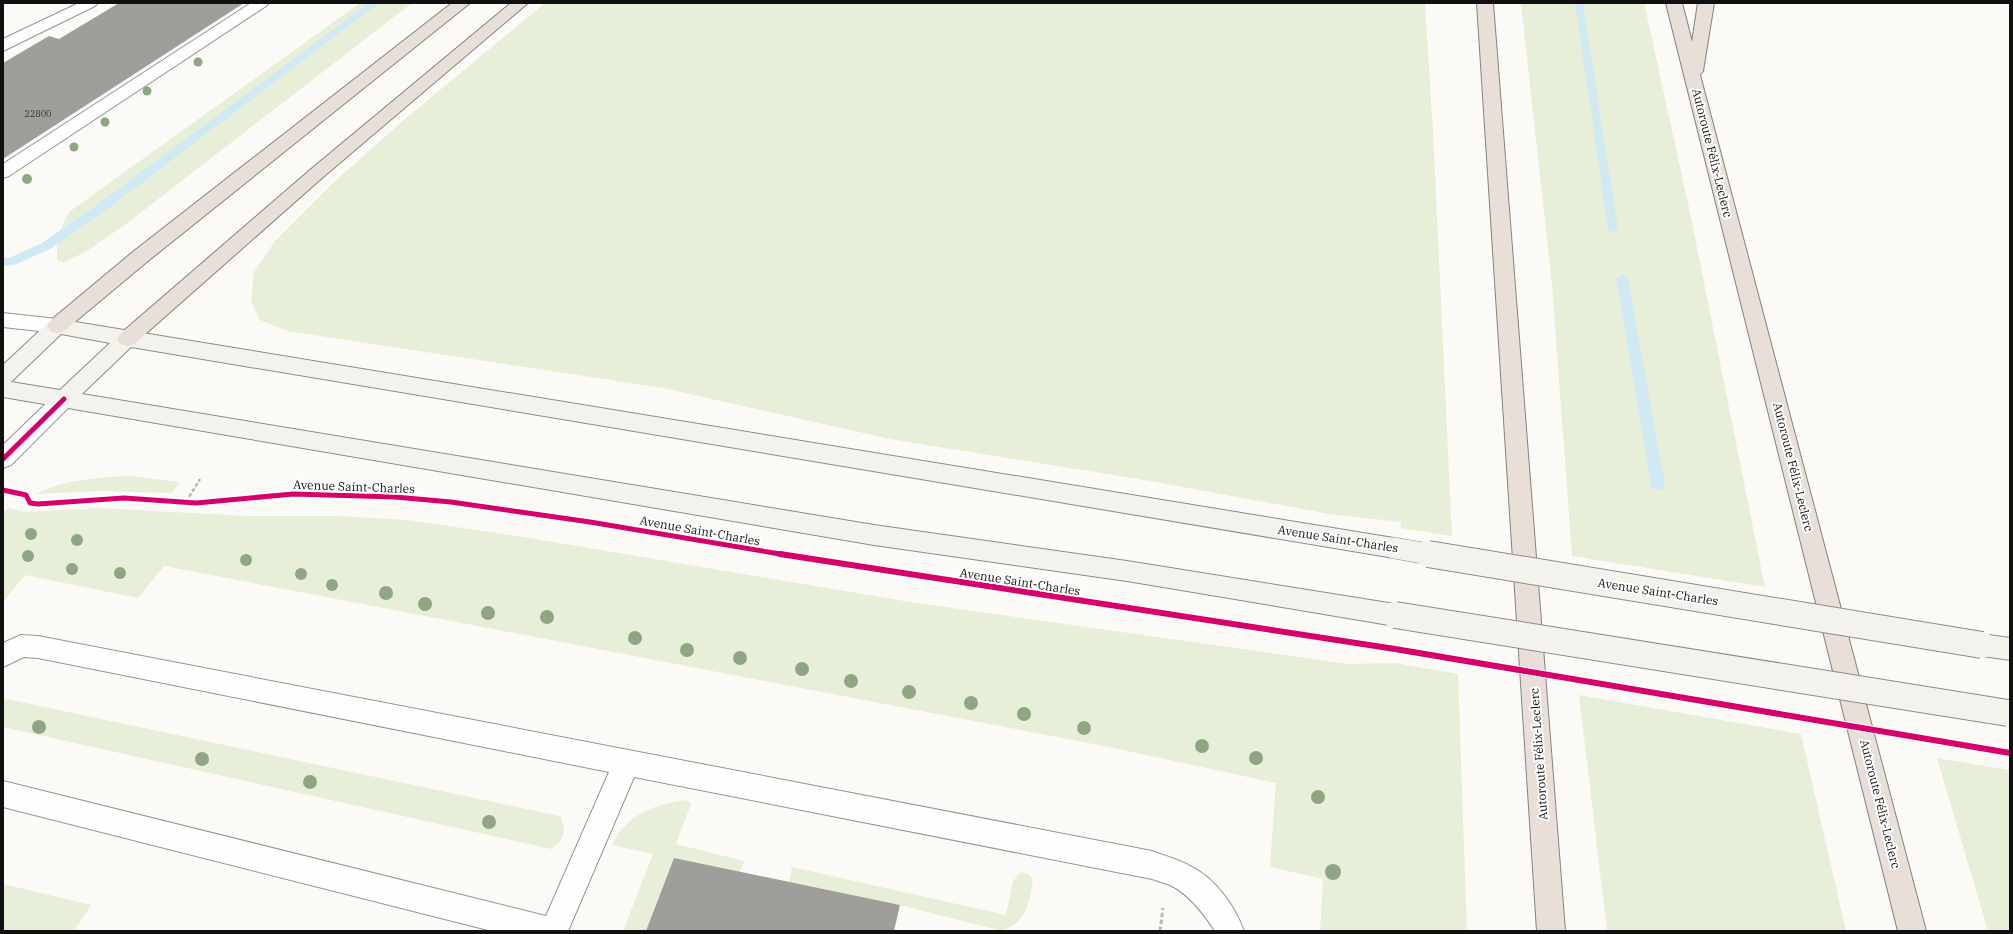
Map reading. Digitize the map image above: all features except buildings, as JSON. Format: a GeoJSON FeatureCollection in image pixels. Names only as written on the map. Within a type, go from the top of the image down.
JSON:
{"type":"FeatureCollection","features":[{"type":"Feature","properties":{"kind":"highway"},"geometry":{"type":"LineString","coordinates":[[57,326],[148,251],[462,3]]}},
{"type":"Feature","properties":{"kind":"highway"},"geometry":{"type":"LineString","coordinates":[[127,339],[316,174],[520,3]]}},
{"type":"Feature","properties":{"kind":"highway"},"geometry":{"type":"LineString","coordinates":[[1481,3],[1487,22]]}},
{"type":"Feature","properties":{"kind":"highway","name":"Autoroute Félix-Leclerc"},"geometry":{"type":"LineString","coordinates":[[1485,3],[1551,931]]}},
{"type":"Feature","properties":{"kind":"highway","name":"Autoroute Félix-Leclerc"},"geometry":{"type":"LineString","coordinates":[[1674,3],[1912,931]]}},
{"type":"Feature","properties":{"kind":"highway"},"geometry":{"type":"LineString","coordinates":[[1693,80],[1706,3]]}},
{"type":"Feature","properties":{"kind":"main road","name":"Avenue Saint-Charles"},"geometry":{"type":"LineString","coordinates":[[57,326],[127,339],[2010,649]]}},
{"type":"Feature","properties":{"kind":"main road"},"geometry":{"type":"LineString","coordinates":[[3,377],[57,326]]}},
{"type":"Feature","properties":{"kind":"main road"},"geometry":{"type":"LineString","coordinates":[[64,399],[127,339]]}},
{"type":"Feature","properties":{"kind":"main road","name":"Avenue Saint-Charles"},"geometry":{"type":"LineString","coordinates":[[3,389],[866,534],[1127,571],[2009,714]]}},
{"type":"Feature","properties":{"kind":"street"},"geometry":{"type":"LineString","coordinates":[[3,46],[23,34],[66,16],[90,3]]}},
{"type":"Feature","properties":{"kind":"street"},"geometry":{"type":"LineString","coordinates":[[3,172],[261,3]]}},
{"type":"Feature","properties":{"kind":"street","name":"Avenue Saint-Charles"},"geometry":{"type":"LineString","coordinates":[[3,320],[57,326]]}},
{"type":"Feature","properties":{"kind":"street"},"geometry":{"type":"LineString","coordinates":[[3,459],[64,399]]}},
{"type":"Feature","properties":{"kind":"street"},"geometry":{"type":"LineString","coordinates":[[1525,563],[1830,613]]}},
{"type":"Feature","properties":{"kind":"street"},"geometry":{"type":"LineString","coordinates":[[3,656],[22,646],[38,647],[1152,865],[1181,876],[1203,894],[1224,918],[1230,931]]}},
{"type":"Feature","properties":{"kind":"street"},"geometry":{"type":"LineString","coordinates":[[554,931],[627,762]]}},
{"type":"Feature","properties":{"kind":"street"},"geometry":{"type":"LineString","coordinates":[[3,794],[549,931]]}},
{"type":"Feature","properties":{"kind":"path"},"geometry":{"type":"LineString","coordinates":[[178,502],[188,502],[200,479]]}},
{"type":"Feature","properties":{"kind":"path"},"geometry":{"type":"LineString","coordinates":[[1160,931],[1163,904]]}},
{"type":"Feature","properties":{"kind":"green space"},"geometry":{"type":"Polygon","coordinates":[[[360,3],[412,3],[126,224],[87,251],[63,263],[57,260],[57,237],[69,212],[360,3]]]}},
{"type":"Feature","properties":{"kind":"green space"},"geometry":{"type":"Polygon","coordinates":[[[545,3],[1425,3],[1433,132],[1452,536],[1401,528],[1401,522],[1329,514],[1156,482],[890,439],[663,388],[287,331],[260,320],[251,302],[254,272],[275,241],[334,182],[405,119],[545,3]]]}},
{"type":"Feature","properties":{"kind":"green space"},"geometry":{"type":"Polygon","coordinates":[[[1521,3],[1644,3],[1690,212],[1765,587],[1572,556],[1552,285],[1521,3]]]}},
{"type":"Feature","properties":{"kind":"green space"},"geometry":{"type":"Polygon","coordinates":[[[129,476],[180,482],[172,493],[98,491],[36,494],[70,482],[129,476]]]}},
{"type":"Feature","properties":{"kind":"green space"},"geometry":{"type":"Polygon","coordinates":[[[9,508],[25,512],[99,508],[247,516],[339,516],[408,520],[524,537],[904,601],[1348,664],[1395,663],[1458,674],[1467,931],[1320,931],[1323,879],[1270,867],[1276,783],[1104,746],[164,566],[138,598],[25,575],[3,602],[3,512],[9,508]]]}},
{"type":"Feature","properties":{"kind":"green space"},"geometry":{"type":"Polygon","coordinates":[[[1579,695],[1801,734],[1846,931],[1607,931],[1579,695]]]}},
{"type":"Feature","properties":{"kind":"green space"},"geometry":{"type":"Polygon","coordinates":[[[7,699],[560,816],[563,826],[563,835],[559,843],[551,849],[3,727],[3,700],[7,699]]]}},
{"type":"Feature","properties":{"kind":"green space"},"geometry":{"type":"Polygon","coordinates":[[[1937,758],[2010,770],[2010,931],[1988,931],[1937,758]]]}},
{"type":"Feature","properties":{"kind":"green space"},"geometry":{"type":"Polygon","coordinates":[[[687,800],[691,804],[676,844],[744,861],[740,872],[674,858],[646,931],[623,931],[653,854],[612,845],[625,826],[643,812],[664,804],[687,800]]]}},
{"type":"Feature","properties":{"kind":"green space"},"geometry":{"type":"Polygon","coordinates":[[[792,867],[1006,915],[1013,881],[1021,872],[1028,874],[1033,879],[1026,910],[1017,922],[1011,927],[1002,931],[900,905],[789,882],[792,867]]]}},
{"type":"Feature","properties":{"kind":"green space"},"geometry":{"type":"Polygon","coordinates":[[[3,884],[91,905],[74,931],[3,931],[3,884]]]}},
{"type":"Feature","properties":{"kind":"waterway"},"geometry":{"type":"LineString","coordinates":[[3,262],[10,262],[46,246],[102,207],[375,3]]}},
{"type":"Feature","properties":{"kind":"waterway"},"geometry":{"type":"LineString","coordinates":[[1579,3],[1613,229]]}},
{"type":"Feature","properties":{"kind":"waterway"},"geometry":{"type":"LineString","coordinates":[[1622,278],[1658,485]]}},
{"type":"Feature","properties":{"kind":"cycle path"},"geometry":{"type":"LineString","coordinates":[[3,459],[64,399]]}},
{"type":"Feature","properties":{"kind":"cycle path"},"geometry":{"type":"LineString","coordinates":[[3,490],[26,495],[30,503],[38,504],[124,498],[196,503],[293,494],[395,497],[451,502],[590,522],[878,570],[1395,649],[2010,753]]}}]}
